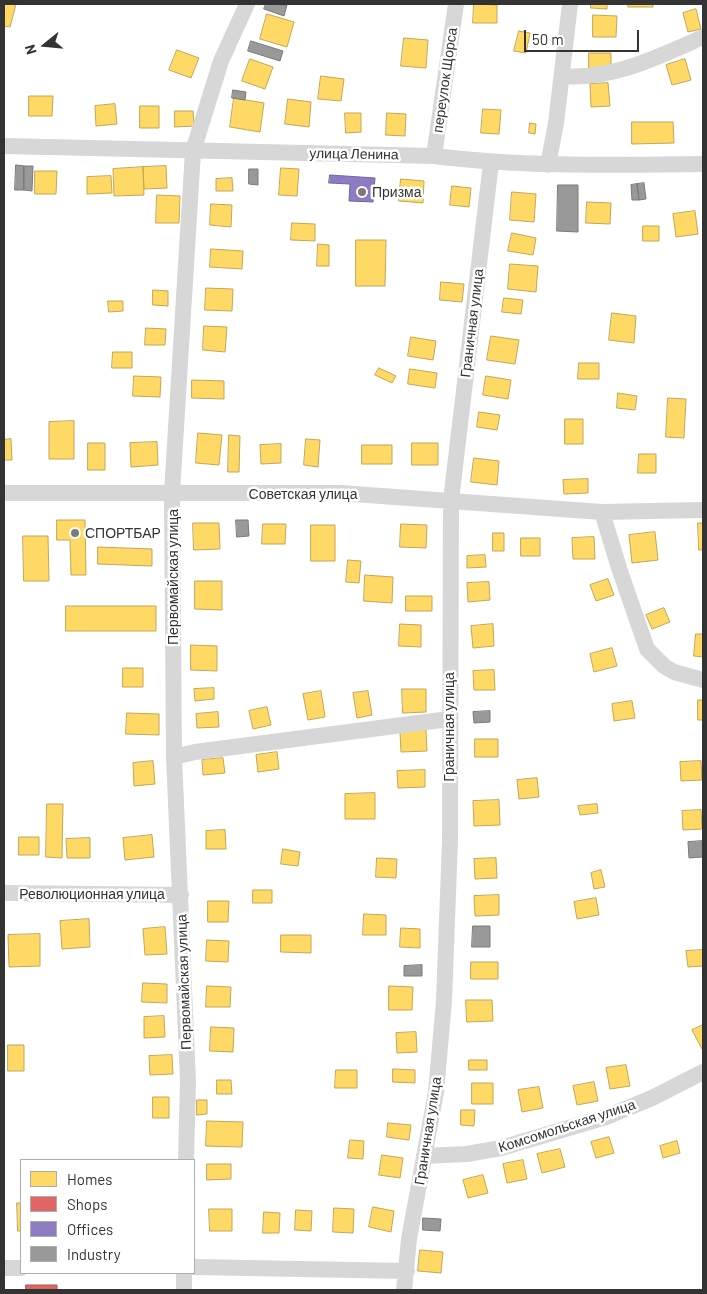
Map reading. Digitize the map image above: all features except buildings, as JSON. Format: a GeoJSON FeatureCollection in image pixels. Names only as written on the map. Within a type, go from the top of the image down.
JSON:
{"type":"FeatureCollection","features":[{"type":"Feature","properties":{"kind":"street","name":"Первомайская улица"},"geometry":{"type":"LineString","coordinates":[[186,1159],[188,1081],[174,757],[172,492],[193,151],[222,62],[247,4]]}},
{"type":"Feature","properties":{"kind":"street","name":"переулок Щорса"},"geometry":{"type":"LineString","coordinates":[[434,156],[456,4]]}},
{"type":"Feature","properties":{"kind":"street"},"geometry":{"type":"LineString","coordinates":[[548,165],[556,123],[570,4]]}},
{"type":"Feature","properties":{"kind":"street"},"geometry":{"type":"LineString","coordinates":[[562,76],[578,77],[612,73],[703,37]]}},
{"type":"Feature","properties":{"kind":"street","name":"улица Ленина"},"geometry":{"type":"LineString","coordinates":[[4,146],[434,156],[491,163],[548,165],[703,164]]}},
{"type":"Feature","properties":{"kind":"street","name":"Граничная улица"},"geometry":{"type":"LineString","coordinates":[[404,1290],[409,1239],[436,1092],[444,1000],[450,840],[451,500],[491,163]]}},
{"type":"Feature","properties":{"kind":"street","name":"Советская улица"},"geometry":{"type":"LineString","coordinates":[[4,493],[340,493],[602,512],[703,510]]}},
{"type":"Feature","properties":{"kind":"street"},"geometry":{"type":"LineString","coordinates":[[602,512],[647,649],[664,666],[674,672],[703,680]]}},
{"type":"Feature","properties":{"kind":"street"},"geometry":{"type":"LineString","coordinates":[[174,757],[195,752],[449,719]]}},
{"type":"Feature","properties":{"kind":"street","name":"Революционная улица"},"geometry":{"type":"LineString","coordinates":[[4,893],[181,894]]}},
{"type":"Feature","properties":{"kind":"street","name":"Комсомольская улица"},"geometry":{"type":"LineString","coordinates":[[424,1156],[467,1154],[501,1148],[606,1117],[652,1098],[703,1072]]}},
{"type":"Feature","properties":{"kind":"street"},"geometry":{"type":"LineString","coordinates":[[195,1267],[407,1270]]}},
{"type":"Feature","properties":{"kind":"street"},"geometry":{"type":"LineString","coordinates":[[4,1268],[20,1268]]}},
{"type":"Feature","properties":{"kind":"street"},"geometry":{"type":"LineString","coordinates":[[184,1274],[184,1290]]}},
{"type":"Feature","properties":{"kind":"place","name":"Призма"},"geometry":{"type":"Point","coordinates":[362,192]}},
{"type":"Feature","properties":{"kind":"place","name":"СПОРТБАР"},"geometry":{"type":"Point","coordinates":[75,533]}}]}
